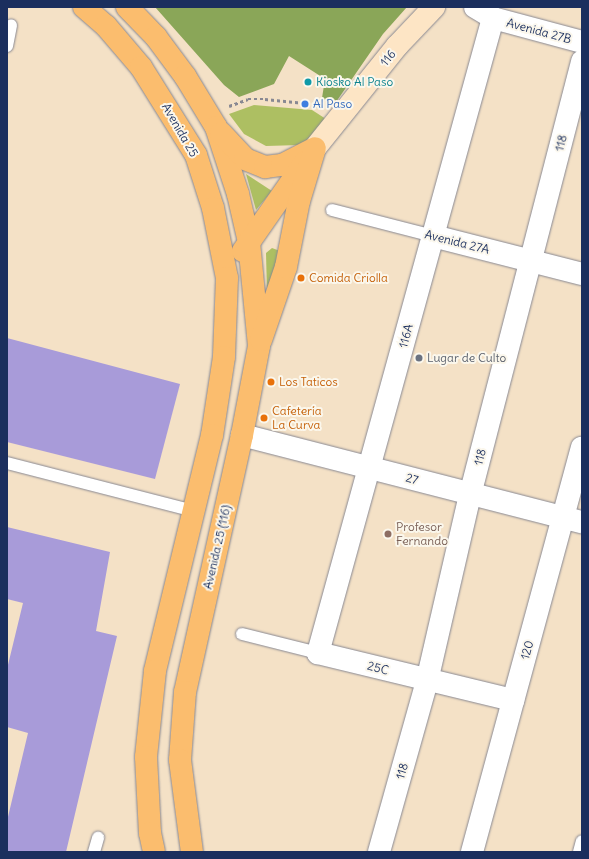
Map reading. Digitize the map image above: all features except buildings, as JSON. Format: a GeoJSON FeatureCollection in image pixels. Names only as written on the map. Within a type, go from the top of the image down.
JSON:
{"type":"FeatureCollection","features":[{"type":"Feature","properties":{"kind":"main road","name":"Avenida 25"},"geometry":{"type":"LineString","coordinates":[[84,7],[106,26],[141,67],[196,155],[213,208],[227,278]]}},
{"type":"Feature","properties":{"kind":"main road"},"geometry":{"type":"LineString","coordinates":[[126,7],[156,37],[185,76],[212,120],[245,158],[265,167],[282,165],[315,148]]}},
{"type":"Feature","properties":{"kind":"main road"},"geometry":{"type":"LineString","coordinates":[[212,120],[238,194],[255,234]]}},
{"type":"Feature","properties":{"kind":"main road"},"geometry":{"type":"LineString","coordinates":[[150,846],[146,757],[155,671],[212,435],[224,357],[227,278],[255,234],[315,148]]}},
{"type":"Feature","properties":{"kind":"main road"},"geometry":{"type":"LineString","coordinates":[[259,346],[286,267],[315,148]]}},
{"type":"Feature","properties":{"kind":"main road"},"geometry":{"type":"LineString","coordinates":[[255,234],[272,223],[282,228],[288,234],[290,247]]}},
{"type":"Feature","properties":{"kind":"main road","name":"Avenida 25 (116)"},"geometry":{"type":"LineString","coordinates":[[192,852],[180,760],[185,692],[242,435],[259,346],[255,234]]}},
{"type":"Feature","properties":{"kind":"street","name":"116"},"geometry":{"type":"LineString","coordinates":[[315,148],[398,46],[434,7]]}},
{"type":"Feature","properties":{"kind":"street","name":"Avenida 27B"},"geometry":{"type":"LineString","coordinates":[[484,13],[582,42]]}},
{"type":"Feature","properties":{"kind":"street","name":"116A"},"geometry":{"type":"LineString","coordinates":[[318,652],[433,236],[484,13]]}},
{"type":"Feature","properties":{"kind":"street","name":"118"},"geometry":{"type":"LineString","coordinates":[[379,852],[427,681],[470,495],[582,61]]}},
{"type":"Feature","properties":{"kind":"street","name":"Avenida 27A"},"geometry":{"type":"LineString","coordinates":[[433,236],[582,274]]}},
{"type":"Feature","properties":{"kind":"street","name":"27"},"geometry":{"type":"LineString","coordinates":[[242,435],[470,495],[573,520]]}},
{"type":"Feature","properties":{"kind":"street","name":"120"},"geometry":{"type":"LineString","coordinates":[[472,852],[513,700],[573,520],[582,448]]}},
{"type":"Feature","properties":{"kind":"street","name":"25C"},"geometry":{"type":"LineString","coordinates":[[318,652],[427,681],[513,700]]}},
{"type":"Feature","properties":{"kind":"lane"},"geometry":{"type":"LineString","coordinates":[[7,46],[12,25]]}},
{"type":"Feature","properties":{"kind":"lane","name":"Avenida 27A"},"geometry":{"type":"LineString","coordinates":[[332,210],[433,236]]}},
{"type":"Feature","properties":{"kind":"lane"},"geometry":{"type":"LineString","coordinates":[[7,463],[194,510]]}},
{"type":"Feature","properties":{"kind":"lane","name":"25C"},"geometry":{"type":"LineString","coordinates":[[242,634],[318,652]]}},
{"type":"Feature","properties":{"kind":"lane"},"geometry":{"type":"LineString","coordinates":[[94,852],[98,838]]}},
{"type":"Feature","properties":{"kind":"lane"},"geometry":{"type":"LineString","coordinates":[[579,852],[582,841]]}},
{"type":"Feature","properties":{"kind":"path"},"geometry":{"type":"LineString","coordinates":[[212,120],[248,99],[265,99],[315,104],[340,116]]}},
{"type":"Feature","properties":{"kind":"green space"},"geometry":{"type":"Polygon","coordinates":[[[155,7],[407,7],[383,34],[334,105],[322,98],[325,79],[289,56],[274,84],[239,97],[224,85],[155,7]]]}},
{"type":"Feature","properties":{"kind":"green space"},"geometry":{"type":"Polygon","coordinates":[[[254,105],[312,110],[326,119],[314,137],[300,145],[266,146],[244,134],[229,114],[254,105]]]}},
{"type":"Feature","properties":{"kind":"green space"},"geometry":{"type":"Polygon","coordinates":[[[246,174],[272,191],[256,210],[246,174]]]}},
{"type":"Feature","properties":{"kind":"green space"},"geometry":{"type":"Polygon","coordinates":[[[272,248],[280,251],[267,292],[266,253],[272,248]]]}},
{"type":"Feature","properties":{"kind":"place","name":"Kiosko Al Paso"},"geometry":{"type":"Point","coordinates":[308,82]}},
{"type":"Feature","properties":{"kind":"place","name":"Al Paso"},"geometry":{"type":"Point","coordinates":[305,104]}},
{"type":"Feature","properties":{"kind":"place","name":"Comida Criolla"},"geometry":{"type":"Point","coordinates":[301,278]}},
{"type":"Feature","properties":{"kind":"place","name":"Lugar de Culto"},"geometry":{"type":"Point","coordinates":[419,358]}},
{"type":"Feature","properties":{"kind":"place","name":"Los Taticos"},"geometry":{"type":"Point","coordinates":[271,382]}},
{"type":"Feature","properties":{"kind":"place","name":"Cafetería La Curva"},"geometry":{"type":"Point","coordinates":[264,418]}},
{"type":"Feature","properties":{"kind":"place","name":"Profesor Fernando"},"geometry":{"type":"Point","coordinates":[388,534]}}]}
